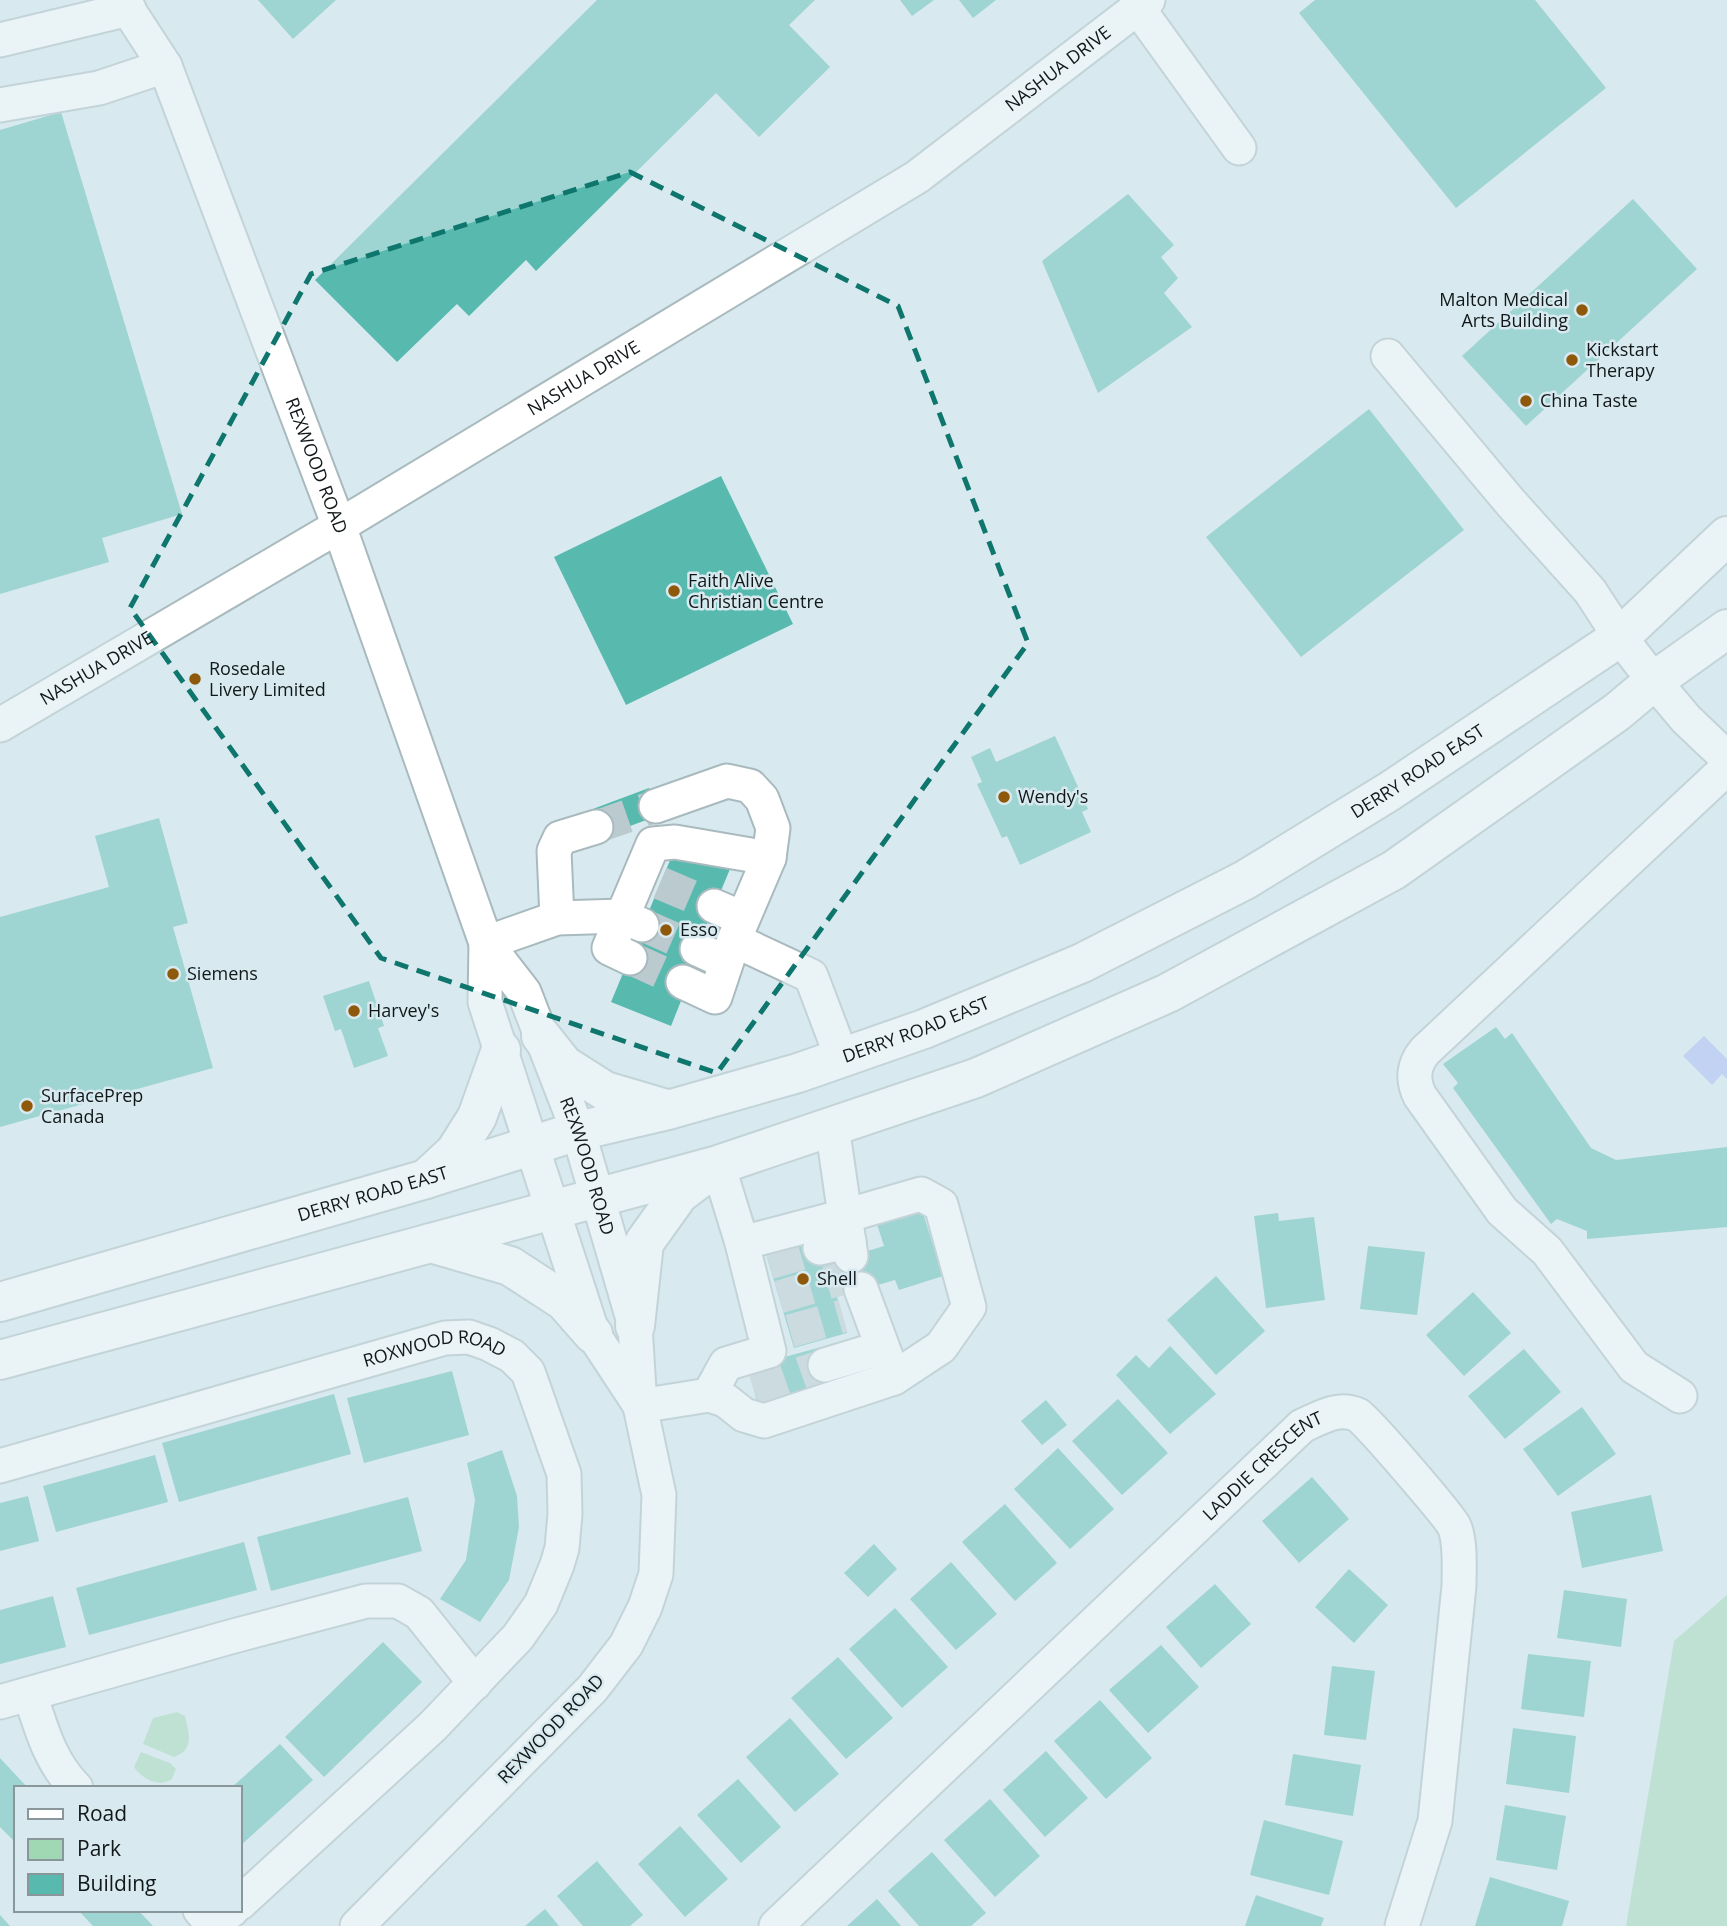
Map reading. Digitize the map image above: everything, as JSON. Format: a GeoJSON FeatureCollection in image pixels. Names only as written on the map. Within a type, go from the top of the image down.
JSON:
{"type":"FeatureCollection","features":[{"type":"Feature","properties":{"kind":"main road","name":"DERRY ROAD EAST"},"geometry":{"type":"LineString","coordinates":[[0,1302],[426,1179],[578,1131],[668,1110],[842,1058],[924,1029],[1082,963],[1245,880],[1390,791],[1620,637],[1727,536]]}},
{"type":"Feature","properties":{"kind":"main road"},"geometry":{"type":"LineString","coordinates":[[0,1360],[718,1165],[976,1078],[1180,986],[1394,870],[1617,712],[1654,681],[1727,629]]}},
{"type":"Feature","properties":{"kind":"main road"},"geometry":{"type":"LineString","coordinates":[[541,1036],[564,1065],[605,1091],[668,1110]]}},
{"type":"Feature","properties":{"kind":"main road"},"geometry":{"type":"LineString","coordinates":[[426,1179],[454,1152],[477,1117],[501,1050]]}},
{"type":"Feature","properties":{"kind":"main road"},"geometry":{"type":"LineString","coordinates":[[635,1326],[644,1243],[679,1194],[718,1165]]}},
{"type":"Feature","properties":{"kind":"main road"},"geometry":{"type":"LineString","coordinates":[[429,1242],[510,1266],[564,1301],[593,1334]]}},
{"type":"Feature","properties":{"kind":"street"},"geometry":{"type":"LineString","coordinates":[[0,40],[126,4]]}},
{"type":"Feature","properties":{"kind":"street","name":"REXWOOD ROAD"},"geometry":{"type":"LineString","coordinates":[[126,4],[165,66],[339,526],[486,943],[524,992],[578,1131],[635,1326],[640,1406],[659,1495],[656,1574],[645,1607],[626,1645],[592,1689],[357,1926]]}},
{"type":"Feature","properties":{"kind":"street"},"geometry":{"type":"LineString","coordinates":[[1143,4],[1239,148]]}},
{"type":"Feature","properties":{"kind":"street","name":"NASHUA DRIVE"},"geometry":{"type":"LineString","coordinates":[[0,725],[339,526],[917,177],[1143,4]]}},
{"type":"Feature","properties":{"kind":"street"},"geometry":{"type":"LineString","coordinates":[[0,106],[27,99],[99,89],[165,66]]}},
{"type":"Feature","properties":{"kind":"street"},"geometry":{"type":"LineString","coordinates":[[1388,356],[1511,503],[1590,591],[1620,637],[1686,719],[1727,758]]}},
{"type":"Feature","properties":{"kind":"street"},"geometry":{"type":"LineString","coordinates":[[1680,1396],[1634,1367],[1548,1251],[1509,1219],[1420,1096],[1415,1085],[1415,1072],[1418,1060],[1425,1051],[1727,768]]}},
{"type":"Feature","properties":{"kind":"street"},"geometry":{"type":"LineString","coordinates":[[656,806],[727,780],[750,786],[762,799],[773,828],[769,858],[723,935],[715,997],[683,982]]}},
{"type":"Feature","properties":{"kind":"street"},"geometry":{"type":"LineString","coordinates":[[556,918],[554,851],[560,838],[596,827]]}},
{"type":"Feature","properties":{"kind":"street"},"geometry":{"type":"LineString","coordinates":[[630,958],[609,948],[633,921],[650,879],[653,844],[675,842],[769,858]]}},
{"type":"Feature","properties":{"kind":"street"},"geometry":{"type":"LineString","coordinates":[[486,943],[556,918],[633,921]]}},
{"type":"Feature","properties":{"kind":"street"},"geometry":{"type":"LineString","coordinates":[[723,935],[811,976],[842,1058]]}},
{"type":"Feature","properties":{"kind":"street","name":"REXWOOD ROAD"},"geometry":{"type":"LineString","coordinates":[[486,943],[485,1002],[593,1334],[640,1406]]}},
{"type":"Feature","properties":{"kind":"street"},"geometry":{"type":"LineString","coordinates":[[832,1126],[841,1240]]}},
{"type":"Feature","properties":{"kind":"street"},"geometry":{"type":"LineString","coordinates":[[718,1165],[768,1300],[777,1334],[769,1351],[726,1364],[729,1395],[744,1415],[764,1421],[894,1378],[941,1348],[969,1307],[941,1205],[922,1194],[841,1240],[753,1258]]}},
{"type":"Feature","properties":{"kind":"street"},"geometry":{"type":"LineString","coordinates":[[857,1305],[894,1378]]}},
{"type":"Feature","properties":{"kind":"street","name":"ROXWOOD ROAD"},"geometry":{"type":"LineString","coordinates":[[0,1466],[445,1338],[469,1337],[489,1344],[512,1356],[528,1372],[564,1474],[565,1514],[560,1557],[541,1604],[518,1637],[432,1727],[242,1901]]}},
{"type":"Feature","properties":{"kind":"street"},"geometry":{"type":"LineString","coordinates":[[825,1365],[881,1348]]}},
{"type":"Feature","properties":{"kind":"street"},"geometry":{"type":"LineString","coordinates":[[640,1406],[729,1395]]}},
{"type":"Feature","properties":{"kind":"street","name":"LADDIE CRESCENT"},"geometry":{"type":"LineString","coordinates":[[776,1926],[1302,1426],[1336,1411],[1359,1415],[1376,1432],[1455,1527],[1459,1557],[1459,1586],[1435,1821],[1402,1926]]}},
{"type":"Feature","properties":{"kind":"street"},"geometry":{"type":"LineString","coordinates":[[74,1786],[66,1778],[15,1698],[366,1601],[398,1601],[419,1613],[475,1683]]}},
{"type":"Feature","properties":{"kind":"street"},"geometry":{"type":"LineString","coordinates":[[202,1912],[215,1921],[229,1912]]}},
{"type":"Feature","properties":{"kind":"highlighted area"},"geometry":{"type":"Polygon","coordinates":[[[630,172],[898,306],[1028,643],[717,1073],[381,958],[130,608],[311,274],[630,172]]]}},
{"type":"Feature","properties":{"kind":"green space"},"geometry":{"type":"Polygon","coordinates":[[[1727,1595],[1727,1926],[1626,1926],[1674,1641],[1727,1595]]]}},
{"type":"Feature","properties":{"kind":"green space"},"geometry":{"type":"Polygon","coordinates":[[[177,1712],[185,1716],[188,1729],[188,1746],[181,1754],[174,1757],[143,1744],[153,1718],[177,1712]]]}},
{"type":"Feature","properties":{"kind":"green space"},"geometry":{"type":"Polygon","coordinates":[[[141,1752],[170,1763],[176,1769],[172,1779],[162,1783],[141,1775],[134,1767],[141,1752]]]}},
{"type":"Feature","properties":{"kind":"water"},"geometry":{"type":"Polygon","coordinates":[[[1704,1036],[1727,1059],[1727,1079],[1722,1074],[1712,1085],[1683,1056],[1704,1036]]]}},
{"type":"Feature","properties":{"kind":"building"},"geometry":{"type":"Polygon","coordinates":[[[258,0],[336,0],[293,39],[258,0]]]}},
{"type":"Feature","properties":{"kind":"building"},"geometry":{"type":"Polygon","coordinates":[[[597,0],[815,0],[789,25],[830,67],[759,137],[716,93],[536,271],[526,260],[469,316],[457,304],[397,362],[315,280],[597,0]]]}},
{"type":"Feature","properties":{"kind":"building"},"geometry":{"type":"Polygon","coordinates":[[[900,0],[934,0],[912,16],[900,0]]]}},
{"type":"Feature","properties":{"kind":"building"},"geometry":{"type":"Polygon","coordinates":[[[959,0],[996,0],[973,18],[959,0]]]}},
{"type":"Feature","properties":{"kind":"building"},"geometry":{"type":"Polygon","coordinates":[[[1315,0],[1535,0],[1606,88],[1456,208],[1299,13],[1315,0]]]}},
{"type":"Feature","properties":{"kind":"building"},"geometry":{"type":"Polygon","coordinates":[[[61,112],[182,514],[102,538],[109,562],[0,594],[0,130],[61,112]]]}},
{"type":"Feature","properties":{"kind":"building"},"geometry":{"type":"Polygon","coordinates":[[[1128,194],[1174,245],[1161,257],[1178,278],[1164,293],[1192,327],[1098,393],[1042,261],[1128,194]]]}},
{"type":"Feature","properties":{"kind":"building","name":"Malton Medical Arts Building"},"geometry":{"type":"Polygon","coordinates":[[[1633,199],[1697,269],[1526,426],[1462,356],[1633,199]]]}},
{"type":"Feature","properties":{"kind":"building"},"geometry":{"type":"Polygon","coordinates":[[[1369,409],[1464,530],[1301,657],[1206,537],[1369,409]]]}},
{"type":"Feature","properties":{"kind":"building","name":"Faith Alive Christian Centre"},"geometry":{"type":"Polygon","coordinates":[[[721,476],[793,624],[626,705],[554,557],[721,476]]]}},
{"type":"Feature","properties":{"kind":"building"},"geometry":{"type":"Polygon","coordinates":[[[1055,736],[1088,809],[1082,812],[1091,832],[1020,865],[1007,836],[1002,838],[977,784],[982,782],[971,757],[990,748],[996,762],[1055,736]]]}},
{"type":"Feature","properties":{"kind":"building"},"geometry":{"type":"Polygon","coordinates":[[[649,788],[660,815],[600,837],[590,810],[649,788]]]}},
{"type":"Feature","properties":{"kind":"building"},"geometry":{"type":"Polygon","coordinates":[[[159,818],[188,923],[173,927],[213,1068],[0,1127],[0,917],[109,887],[95,836],[159,818]]]}},
{"type":"Feature","properties":{"kind":"building"},"geometry":{"type":"Polygon","coordinates":[[[676,846],[730,869],[680,989],[685,991],[671,1026],[611,1002],[676,846]]]}},
{"type":"Feature","properties":{"kind":"building","name":"Harvey's"},"geometry":{"type":"Polygon","coordinates":[[[369,981],[384,1026],[378,1028],[388,1056],[354,1068],[341,1029],[335,1031],[323,996],[369,981]]]}},
{"type":"Feature","properties":{"kind":"building"},"geometry":{"type":"Polygon","coordinates":[[[1496,1027],[1505,1039],[1512,1033],[1591,1148],[1616,1160],[1727,1147],[1727,1227],[1587,1239],[1587,1231],[1557,1219],[1551,1224],[1453,1088],[1458,1083],[1443,1064],[1496,1027]]]}},
{"type":"Feature","properties":{"kind":"building"},"geometry":{"type":"Polygon","coordinates":[[[920,1204],[943,1276],[899,1290],[895,1280],[837,1297],[847,1333],[794,1348],[762,1240],[813,1225],[851,1256],[884,1246],[875,1218],[920,1204]]]}},
{"type":"Feature","properties":{"kind":"building"},"geometry":{"type":"Polygon","coordinates":[[[1278,1213],[1279,1221],[1314,1217],[1325,1300],[1266,1308],[1254,1216],[1278,1213]]]}},
{"type":"Feature","properties":{"kind":"building"},"geometry":{"type":"Polygon","coordinates":[[[1368,1246],[1425,1252],[1417,1315],[1360,1309],[1368,1246]]]}},
{"type":"Feature","properties":{"kind":"building"},"geometry":{"type":"Polygon","coordinates":[[[1216,1276],[1265,1331],[1216,1375],[1167,1320],[1216,1276]]]}},
{"type":"Feature","properties":{"kind":"building"},"geometry":{"type":"Polygon","coordinates":[[[1473,1292],[1511,1333],[1464,1376],[1426,1335],[1473,1292]]]}},
{"type":"Feature","properties":{"kind":"building"},"geometry":{"type":"Polygon","coordinates":[[[1170,1346],[1216,1394],[1170,1434],[1116,1375],[1136,1355],[1149,1368],[1170,1346]]]}},
{"type":"Feature","properties":{"kind":"building"},"geometry":{"type":"Polygon","coordinates":[[[821,1347],[831,1385],[758,1405],[748,1367],[821,1347]]]}},
{"type":"Feature","properties":{"kind":"building"},"geometry":{"type":"Polygon","coordinates":[[[1524,1349],[1561,1392],[1505,1439],[1468,1396],[1524,1349]]]}},
{"type":"Feature","properties":{"kind":"building"},"geometry":{"type":"Polygon","coordinates":[[[452,1371],[469,1435],[364,1463],[347,1398],[452,1371]]]}},
{"type":"Feature","properties":{"kind":"building"},"geometry":{"type":"Polygon","coordinates":[[[334,1394],[351,1454],[179,1502],[162,1443],[334,1394]]]}},
{"type":"Feature","properties":{"kind":"building"},"geometry":{"type":"Polygon","coordinates":[[[1118,1399],[1168,1453],[1122,1495],[1072,1441],[1118,1399]]]}},
{"type":"Feature","properties":{"kind":"building"},"geometry":{"type":"Polygon","coordinates":[[[1046,1400],[1067,1425],[1042,1445],[1021,1421],[1046,1400]]]}},
{"type":"Feature","properties":{"kind":"building"},"geometry":{"type":"Polygon","coordinates":[[[1582,1407],[1616,1454],[1558,1496],[1523,1449],[1582,1407]]]}},
{"type":"Feature","properties":{"kind":"building"},"geometry":{"type":"Polygon","coordinates":[[[1058,1448],[1114,1509],[1070,1549],[1014,1489],[1058,1448]]]}},
{"type":"Feature","properties":{"kind":"building"},"geometry":{"type":"Polygon","coordinates":[[[502,1450],[517,1496],[519,1527],[509,1580],[480,1622],[440,1599],[466,1560],[475,1500],[467,1463],[502,1450]]]}},
{"type":"Feature","properties":{"kind":"building"},"geometry":{"type":"Polygon","coordinates":[[[155,1455],[168,1502],[56,1532],[43,1486],[155,1455]]]}},
{"type":"Feature","properties":{"kind":"building"},"geometry":{"type":"Polygon","coordinates":[[[1312,1477],[1349,1519],[1299,1563],[1262,1521],[1312,1477]]]}},
{"type":"Feature","properties":{"kind":"building"},"geometry":{"type":"Polygon","coordinates":[[[1651,1495],[1663,1551],[1582,1568],[1571,1512],[1651,1495]]]}},
{"type":"Feature","properties":{"kind":"building"},"geometry":{"type":"Polygon","coordinates":[[[28,1496],[39,1541],[0,1551],[0,1503],[28,1496]]]}},
{"type":"Feature","properties":{"kind":"building"},"geometry":{"type":"Polygon","coordinates":[[[408,1497],[422,1551],[271,1591],[257,1537],[408,1497]]]}},
{"type":"Feature","properties":{"kind":"building"},"geometry":{"type":"Polygon","coordinates":[[[1005,1504],[1057,1563],[1015,1601],[962,1542],[1005,1504]]]}},
{"type":"Feature","properties":{"kind":"building"},"geometry":{"type":"Polygon","coordinates":[[[244,1542],[257,1590],[89,1635],[76,1588],[244,1542]]]}},
{"type":"Feature","properties":{"kind":"building"},"geometry":{"type":"Polygon","coordinates":[[[874,1544],[897,1569],[868,1597],[844,1573],[874,1544]]]}},
{"type":"Feature","properties":{"kind":"building"},"geometry":{"type":"Polygon","coordinates":[[[951,1562],[997,1614],[956,1650],[910,1599],[951,1562]]]}},
{"type":"Feature","properties":{"kind":"building"},"geometry":{"type":"Polygon","coordinates":[[[1349,1569],[1388,1605],[1354,1643],[1315,1607],[1349,1569]]]}},
{"type":"Feature","properties":{"kind":"building"},"geometry":{"type":"Polygon","coordinates":[[[1215,1584],[1251,1624],[1201,1668],[1166,1627],[1215,1584]]]}},
{"type":"Feature","properties":{"kind":"building"},"geometry":{"type":"Polygon","coordinates":[[[1564,1590],[1627,1599],[1621,1647],[1557,1638],[1564,1590]]]}},
{"type":"Feature","properties":{"kind":"building"},"geometry":{"type":"Polygon","coordinates":[[[53,1596],[66,1647],[0,1664],[0,1610],[53,1596]]]}},
{"type":"Feature","properties":{"kind":"building"},"geometry":{"type":"Polygon","coordinates":[[[895,1608],[948,1667],[902,1708],[849,1649],[895,1608]]]}},
{"type":"Feature","properties":{"kind":"building"},"geometry":{"type":"Polygon","coordinates":[[[383,1642],[422,1682],[324,1777],[285,1737],[383,1642]]]}},
{"type":"Feature","properties":{"kind":"building"},"geometry":{"type":"Polygon","coordinates":[[[1161,1645],[1199,1687],[1148,1733],[1109,1690],[1161,1645]]]}},
{"type":"Feature","properties":{"kind":"building"},"geometry":{"type":"Polygon","coordinates":[[[1528,1654],[1591,1661],[1584,1717],[1521,1709],[1528,1654]]]}},
{"type":"Feature","properties":{"kind":"building"},"geometry":{"type":"Polygon","coordinates":[[[838,1657],[893,1718],[846,1759],[791,1698],[838,1657]]]}},
{"type":"Feature","properties":{"kind":"building"},"geometry":{"type":"Polygon","coordinates":[[[1332,1666],[1375,1671],[1366,1740],[1324,1735],[1332,1666]]]}},
{"type":"Feature","properties":{"kind":"building"},"geometry":{"type":"Polygon","coordinates":[[[1100,1700],[1152,1758],[1106,1799],[1054,1741],[1100,1700]]]}},
{"type":"Feature","properties":{"kind":"building"},"geometry":{"type":"Polygon","coordinates":[[[790,1718],[839,1774],[795,1812],[746,1757],[790,1718]]]}},
{"type":"Feature","properties":{"kind":"building"},"geometry":{"type":"Polygon","coordinates":[[[1513,1728],[1576,1736],[1569,1793],[1506,1784],[1513,1728]]]}},
{"type":"Feature","properties":{"kind":"building"},"geometry":{"type":"Polygon","coordinates":[[[280,1744],[313,1780],[242,1844],[242,1786],[233,1786],[280,1744]]]}},
{"type":"Feature","properties":{"kind":"building"},"geometry":{"type":"Polygon","coordinates":[[[1046,1751],[1088,1798],[1045,1837],[1003,1790],[1046,1751]]]}},
{"type":"Feature","properties":{"kind":"building"},"geometry":{"type":"Polygon","coordinates":[[[1293,1754],[1361,1765],[1353,1816],[1285,1805],[1293,1754]]]}},
{"type":"Feature","properties":{"kind":"building"},"geometry":{"type":"Polygon","coordinates":[[[0,1758],[26,1786],[14,1786],[14,1841],[0,1827],[0,1758]]]}},
{"type":"Feature","properties":{"kind":"building"},"geometry":{"type":"Polygon","coordinates":[[[738,1779],[781,1827],[741,1863],[697,1815],[738,1779]]]}},
{"type":"Feature","properties":{"kind":"building"},"geometry":{"type":"Polygon","coordinates":[[[990,1799],[1040,1856],[995,1897],[944,1840],[990,1799]]]}},
{"type":"Feature","properties":{"kind":"building"},"geometry":{"type":"Polygon","coordinates":[[[1505,1805],[1566,1816],[1557,1870],[1496,1860],[1505,1805]]]}},
{"type":"Feature","properties":{"kind":"building"},"geometry":{"type":"Polygon","coordinates":[[[1264,1820],[1343,1841],[1329,1895],[1250,1875],[1264,1820]]]}},
{"type":"Feature","properties":{"kind":"building"},"geometry":{"type":"Polygon","coordinates":[[[680,1826],[728,1879],[685,1917],[638,1864],[680,1826]]]}},
{"type":"Feature","properties":{"kind":"building"},"geometry":{"type":"Polygon","coordinates":[[[932,1852],[986,1913],[971,1926],[919,1926],[888,1891],[932,1852]]]}},
{"type":"Feature","properties":{"kind":"building"},"geometry":{"type":"Polygon","coordinates":[[[597,1861],[643,1915],[630,1926],[583,1926],[557,1896],[597,1861]]]}},
{"type":"Feature","properties":{"kind":"building"},"geometry":{"type":"Polygon","coordinates":[[[1490,1877],[1569,1901],[1562,1926],[1475,1926],[1490,1877]]]}},
{"type":"Feature","properties":{"kind":"building"},"geometry":{"type":"Polygon","coordinates":[[[1256,1895],[1324,1918],[1321,1926],[1245,1926],[1256,1895]]]}},
{"type":"Feature","properties":{"kind":"building"},"geometry":{"type":"Polygon","coordinates":[[[877,1899],[901,1926],[847,1926],[877,1899]]]}},
{"type":"Feature","properties":{"kind":"building"},"geometry":{"type":"Polygon","coordinates":[[[545,1909],[559,1926],[525,1926],[545,1909]]]}},
{"type":"Feature","properties":{"kind":"building"},"geometry":{"type":"Polygon","coordinates":[[[80,1912],[140,1912],[153,1926],[93,1926],[80,1912]]]}},
{"type":"Feature","properties":{"kind":"building"},"geometry":{"type":"Polygon","coordinates":[[[0,1915],[10,1926],[0,1926],[0,1915]]]}},
{"type":"Feature","properties":{"kind":"tunnel"},"geometry":{"type":"LineString","coordinates":[[596,827],[656,806]]}},
{"type":"Feature","properties":{"kind":"tunnel"},"geometry":{"type":"LineString","coordinates":[[660,883],[714,906]]}},
{"type":"Feature","properties":{"kind":"tunnel"},"geometry":{"type":"LineString","coordinates":[[643,925],[697,949]]}},
{"type":"Feature","properties":{"kind":"tunnel"},"geometry":{"type":"LineString","coordinates":[[630,958],[683,982]]}},
{"type":"Feature","properties":{"kind":"tunnel"},"geometry":{"type":"LineString","coordinates":[[769,1263],[820,1248]]}},
{"type":"Feature","properties":{"kind":"tunnel"},"geometry":{"type":"LineString","coordinates":[[779,1297],[857,1274]]}},
{"type":"Feature","properties":{"kind":"tunnel"},"geometry":{"type":"LineString","coordinates":[[790,1331],[843,1316]]}},
{"type":"Feature","properties":{"kind":"tunnel"},"geometry":{"type":"LineString","coordinates":[[754,1390],[825,1365]]}},
{"type":"Feature","properties":{"kind":"place","name":"Malton Medical Arts Building"},"geometry":{"type":"Point","coordinates":[1582,310]}},
{"type":"Feature","properties":{"kind":"place","name":"Kickstart Therapy"},"geometry":{"type":"Point","coordinates":[1572,360]}},
{"type":"Feature","properties":{"kind":"place","name":"China Taste"},"geometry":{"type":"Point","coordinates":[1526,401]}},
{"type":"Feature","properties":{"kind":"place","name":"Faith Alive Christian Centre"},"geometry":{"type":"Point","coordinates":[674,591]}},
{"type":"Feature","properties":{"kind":"place","name":"Rosedale Livery Limited"},"geometry":{"type":"Point","coordinates":[195,679]}},
{"type":"Feature","properties":{"kind":"place","name":"Wendy's"},"geometry":{"type":"Point","coordinates":[1004,797]}},
{"type":"Feature","properties":{"kind":"place","name":"Esso"},"geometry":{"type":"Point","coordinates":[666,930]}},
{"type":"Feature","properties":{"kind":"place","name":"Siemens"},"geometry":{"type":"Point","coordinates":[173,974]}},
{"type":"Feature","properties":{"kind":"place","name":"Harvey's"},"geometry":{"type":"Point","coordinates":[354,1011]}},
{"type":"Feature","properties":{"kind":"place","name":"SurfacePrep Canada"},"geometry":{"type":"Point","coordinates":[27,1106]}},
{"type":"Feature","properties":{"kind":"place","name":"Shell"},"geometry":{"type":"Point","coordinates":[803,1279]}}]}
